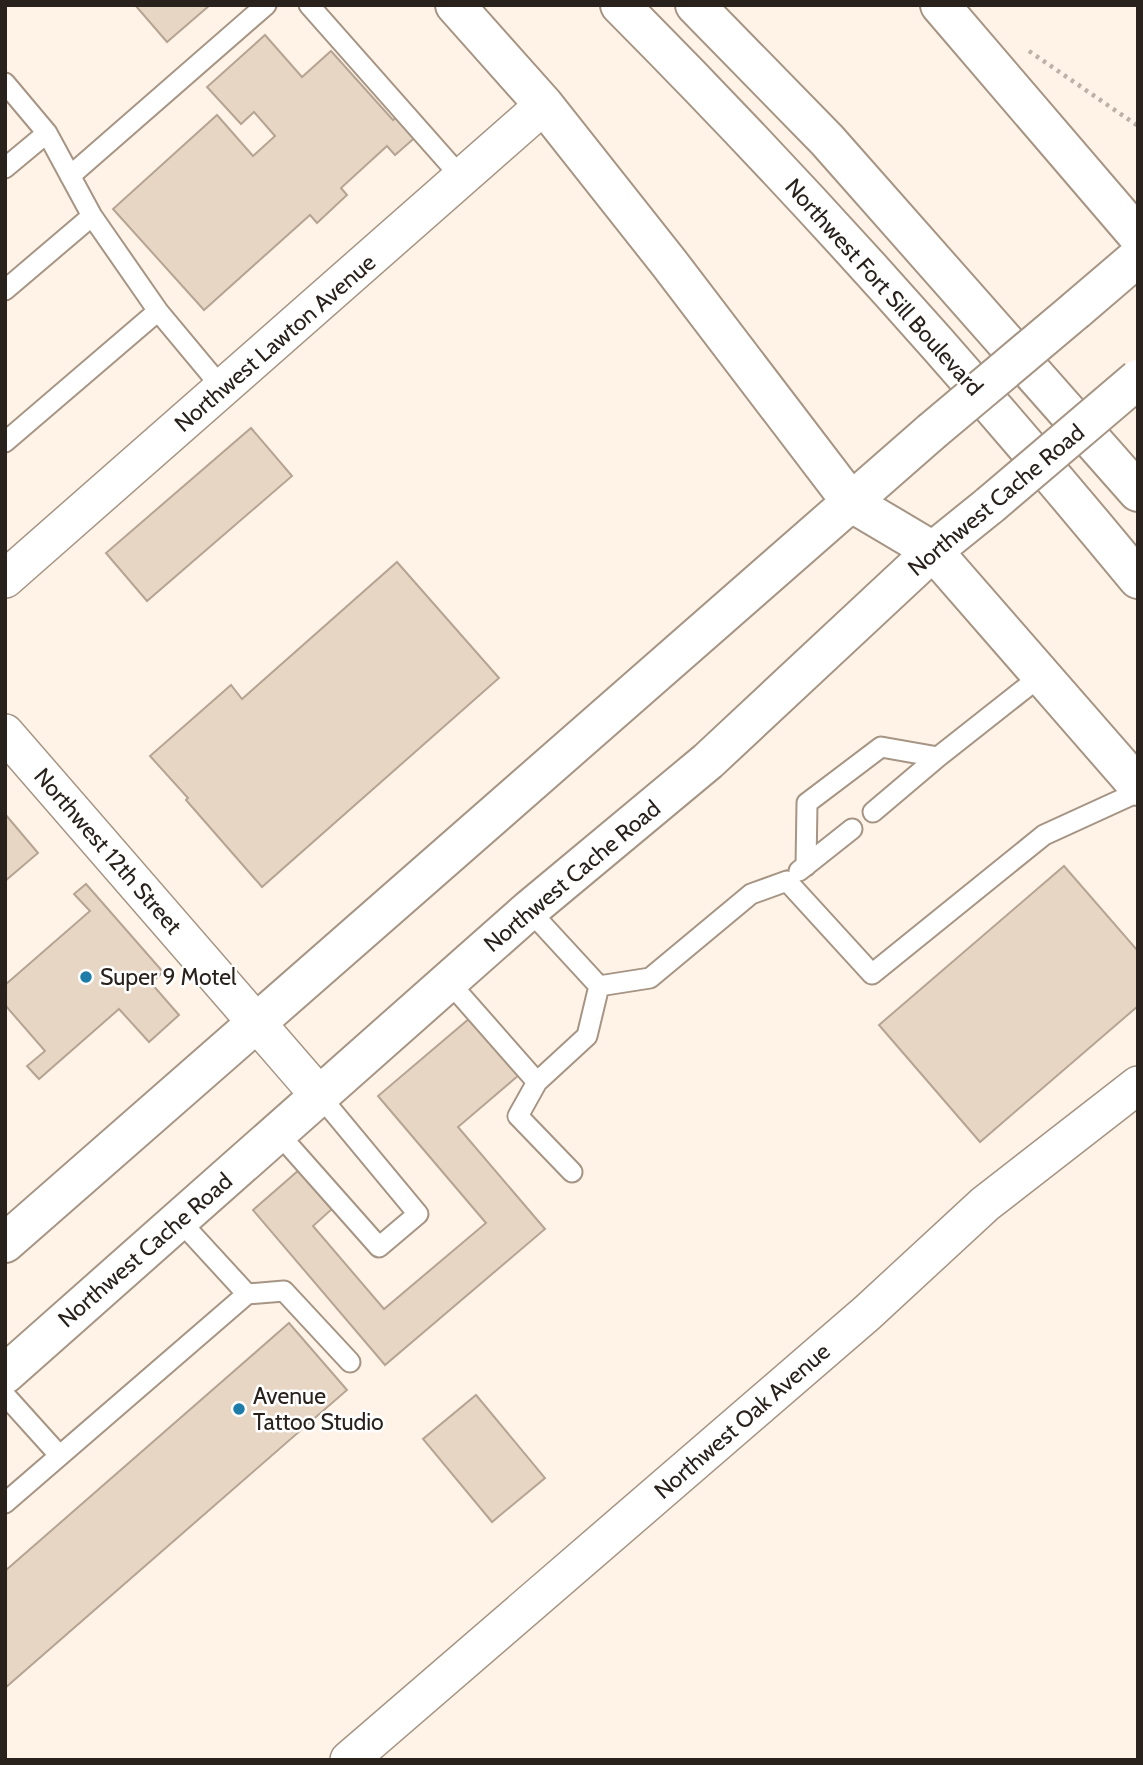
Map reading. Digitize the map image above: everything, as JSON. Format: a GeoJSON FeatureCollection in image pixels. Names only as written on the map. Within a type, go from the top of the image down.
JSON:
{"type":"FeatureCollection","features":[{"type":"Feature","properties":{"kind":"main road"},"geometry":{"type":"LineString","coordinates":[[456,5],[544,105],[852,502],[933,551],[1138,786]]}},
{"type":"Feature","properties":{"kind":"main road","name":"Northwest Fort Sill Boulevard"},"geometry":{"type":"LineString","coordinates":[[620,5],[789,180],[930,335],[1138,579]]}},
{"type":"Feature","properties":{"kind":"main road"},"geometry":{"type":"LineString","coordinates":[[695,5],[827,140],[1138,492]]}},
{"type":"Feature","properties":{"kind":"main road"},"geometry":{"type":"LineString","coordinates":[[940,5],[1138,236]]}},
{"type":"Feature","properties":{"kind":"main road"},"geometry":{"type":"LineString","coordinates":[[5,1242],[930,432],[1138,257]]}},
{"type":"Feature","properties":{"kind":"main road","name":"Northwest Cache Road"},"geometry":{"type":"LineString","coordinates":[[5,1374],[530,910],[708,761],[933,551],[1138,379]]}},
{"type":"Feature","properties":{"kind":"street","name":"Northwest Lawton Avenue"},"geometry":{"type":"LineString","coordinates":[[5,579],[544,105]]}},
{"type":"Feature","properties":{"kind":"street","name":"Northwest 12th Street"},"geometry":{"type":"LineString","coordinates":[[5,733],[320,1096]]}},
{"type":"Feature","properties":{"kind":"street","name":"Northwest Oak Avenue"},"geometry":{"type":"LineString","coordinates":[[349,1760],[846,1331],[985,1204],[1138,1085]]}},
{"type":"Feature","properties":{"kind":"lane"},"geometry":{"type":"LineString","coordinates":[[70,176],[266,5]]}},
{"type":"Feature","properties":{"kind":"lane"},"geometry":{"type":"LineString","coordinates":[[309,5],[462,178]]}},
{"type":"Feature","properties":{"kind":"lane"},"geometry":{"type":"LineString","coordinates":[[5,83],[47,133],[92,216],[158,311],[223,389]]}},
{"type":"Feature","properties":{"kind":"lane"},"geometry":{"type":"LineString","coordinates":[[5,168],[47,133]]}},
{"type":"Feature","properties":{"kind":"lane"},"geometry":{"type":"LineString","coordinates":[[5,290],[92,216]]}},
{"type":"Feature","properties":{"kind":"lane"},"geometry":{"type":"LineString","coordinates":[[5,442],[158,311]]}},
{"type":"Feature","properties":{"kind":"lane"},"geometry":{"type":"LineString","coordinates":[[873,812],[1042,675]]}},
{"type":"Feature","properties":{"kind":"lane"},"geometry":{"type":"LineString","coordinates":[[806,866],[807,803],[881,747],[938,757]]}},
{"type":"Feature","properties":{"kind":"lane"},"geometry":{"type":"LineString","coordinates":[[787,881],[872,974],[1044,835],[1138,792]]}},
{"type":"Feature","properties":{"kind":"lane"},"geometry":{"type":"LineString","coordinates":[[599,986],[650,978],[751,894],[787,881],[852,829]]}},
{"type":"Feature","properties":{"kind":"lane"},"geometry":{"type":"LineString","coordinates":[[530,910],[599,986]]}},
{"type":"Feature","properties":{"kind":"lane"},"geometry":{"type":"LineString","coordinates":[[449,982],[537,1082]]}},
{"type":"Feature","properties":{"kind":"lane"},"geometry":{"type":"LineString","coordinates":[[572,1171],[519,1116],[537,1082],[587,1036],[599,986]]}},
{"type":"Feature","properties":{"kind":"lane"},"geometry":{"type":"LineString","coordinates":[[278,1133],[379,1247],[418,1214],[320,1096]]}},
{"type":"Feature","properties":{"kind":"lane"},"geometry":{"type":"LineString","coordinates":[[179,1220],[247,1294]]}},
{"type":"Feature","properties":{"kind":"lane"},"geometry":{"type":"LineString","coordinates":[[5,1503],[247,1294],[284,1291],[350,1362]]}},
{"type":"Feature","properties":{"kind":"lane"},"geometry":{"type":"LineString","coordinates":[[5,1395],[59,1455]]}},
{"type":"Feature","properties":{"kind":"path"},"geometry":{"type":"LineString","coordinates":[[1029,51],[1138,126]]}},
{"type":"Feature","properties":{"kind":"building"},"geometry":{"type":"Polygon","coordinates":[[[135,5],[210,5],[167,42],[135,5]]]}},
{"type":"Feature","properties":{"kind":"building"},"geometry":{"type":"Polygon","coordinates":[[[265,35],[302,77],[331,51],[393,120],[400,114],[418,135],[395,155],[387,146],[341,188],[347,195],[317,223],[310,215],[204,310],[113,209],[217,115],[253,156],[275,136],[254,112],[241,124],[207,87],[265,35]]]}},
{"type":"Feature","properties":{"kind":"building"},"geometry":{"type":"Polygon","coordinates":[[[251,428],[292,476],[147,601],[106,553],[251,428]]]}},
{"type":"Feature","properties":{"kind":"building"},"geometry":{"type":"Polygon","coordinates":[[[397,562],[499,678],[262,887],[150,756],[231,685],[242,699],[397,562]]]}},
{"type":"Feature","properties":{"kind":"building"},"geometry":{"type":"Polygon","coordinates":[[[5,814],[38,853],[5,881],[5,814]]]}},
{"type":"Feature","properties":{"kind":"building"},"geometry":{"type":"Polygon","coordinates":[[[1064,866],[1138,951],[1138,1006],[980,1142],[879,1025],[1064,866]]]}},
{"type":"Feature","properties":{"kind":"building","name":"Super 9 Motel"},"geometry":{"type":"Polygon","coordinates":[[[86,884],[163,972],[151,983],[179,1015],[149,1042],[119,1009],[39,1079],[27,1066],[45,1051],[5,1005],[5,985],[90,911],[74,894],[86,884]]]}},
{"type":"Feature","properties":{"kind":"building"},"geometry":{"type":"Polygon","coordinates":[[[470,1018],[519,1075],[458,1127],[545,1229],[385,1365],[253,1210],[299,1170],[332,1209],[313,1226],[384,1309],[486,1223],[378,1096],[470,1018]]]}},
{"type":"Feature","properties":{"kind":"building"},"geometry":{"type":"Polygon","coordinates":[[[289,1323],[347,1390],[5,1688],[5,1571],[289,1323]]]}},
{"type":"Feature","properties":{"kind":"building"},"geometry":{"type":"Polygon","coordinates":[[[476,1395],[545,1478],[492,1522],[423,1439],[476,1395]]]}},
{"type":"Feature","properties":{"kind":"place","name":"Super 9 Motel"},"geometry":{"type":"Point","coordinates":[86,977]}},
{"type":"Feature","properties":{"kind":"place","name":"Avenue Tattoo Studio"},"geometry":{"type":"Point","coordinates":[239,1409]}}]}
